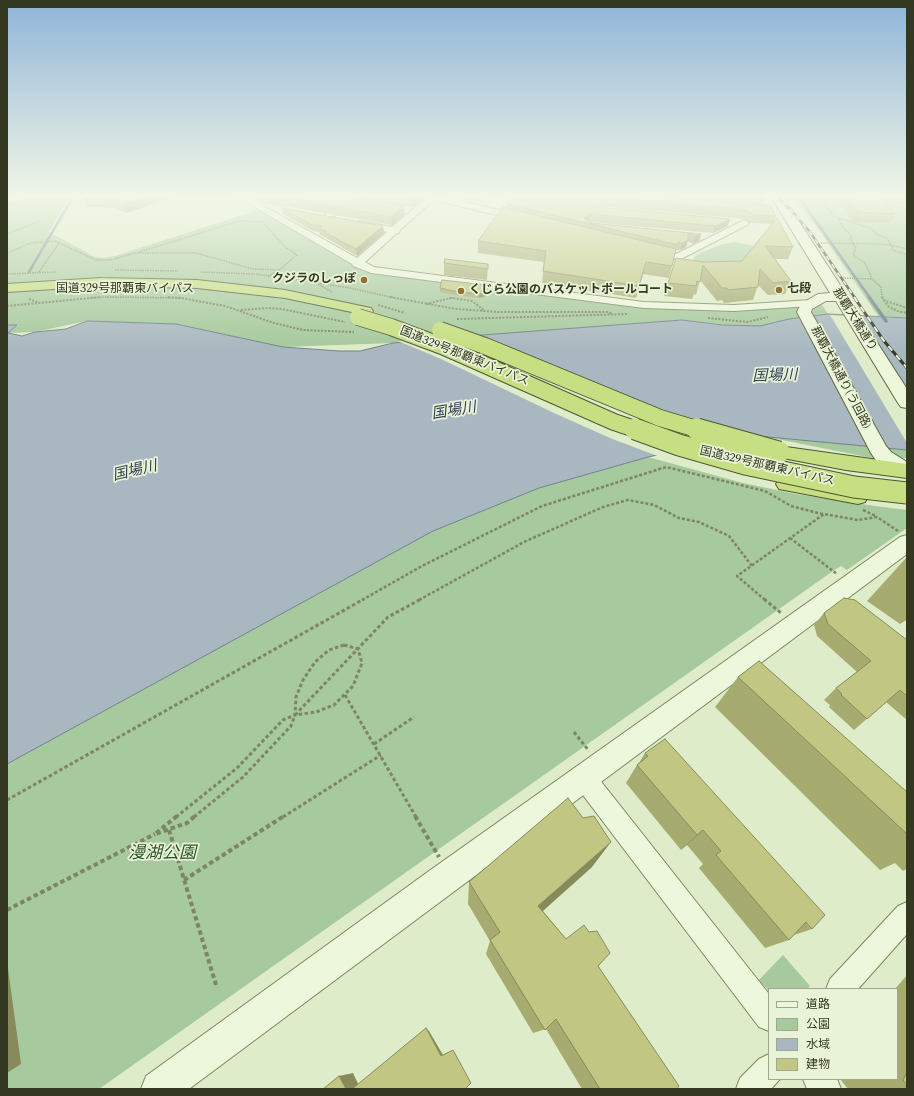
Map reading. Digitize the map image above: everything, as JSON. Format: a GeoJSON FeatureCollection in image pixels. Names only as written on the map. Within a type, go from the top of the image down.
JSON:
{"type":"FeatureCollection","features":[{"type":"Feature","properties":{"kind":"highway","name":"国道329号那覇東バイパス"},"geometry":{"type":"LineString","coordinates":[[7,288],[101,282],[198,284],[290,295],[391,327],[442,346],[608,419],[679,445],[745,464],[807,478],[854,487],[907,493]]}},
{"type":"Feature","properties":{"kind":"highway","name":"国道329号那覇東バイパス"},"geometry":{"type":"LineString","coordinates":[[7,294],[97,288],[193,290],[278,300],[437,335],[622,413],[686,436],[804,465],[864,476],[907,480]]}},
{"type":"Feature","properties":{"kind":"highway"},"geometry":{"type":"LineString","coordinates":[[358,317],[403,318],[485,346],[660,418],[711,434],[779,452],[907,471]]}},
{"type":"Feature","properties":{"kind":"highway"},"geometry":{"type":"LineString","coordinates":[[358,317],[461,361],[621,434],[697,461],[786,484],[907,503]]}},
{"type":"Feature","properties":{"kind":"main road","name":"那覇大橋通り"},"geometry":{"type":"LineString","coordinates":[[800,246],[834,297],[852,316],[907,403]]}},
{"type":"Feature","properties":{"kind":"main road","name":"那覇大橋通り"},"geometry":{"type":"LineString","coordinates":[[805,246],[834,297]]}},
{"type":"Feature","properties":{"kind":"main road"},"geometry":{"type":"LineString","coordinates":[[808,308],[834,297]]}},
{"type":"Feature","properties":{"kind":"main road","name":"那覇大橋通り(う回路)"},"geometry":{"type":"LineString","coordinates":[[808,308],[878,450],[884,457],[907,471]]}},
{"type":"Feature","properties":{"kind":"street"},"geometry":{"type":"LineString","coordinates":[[326,246],[357,264],[371,270],[638,304],[741,308],[808,308]]}},
{"type":"Feature","properties":{"kind":"street"},"geometry":{"type":"LineString","coordinates":[[357,264],[378,246]]}},
{"type":"Feature","properties":{"kind":"street"},"geometry":{"type":"LineString","coordinates":[[637,246],[677,257],[699,246]]}},
{"type":"Feature","properties":{"kind":"street"},"geometry":{"type":"LineString","coordinates":[[159,1089],[440,882],[589,768],[843,594],[904,538]]}},
{"type":"Feature","properties":{"kind":"street"},"geometry":{"type":"LineString","coordinates":[[589,768],[768,1016]]}},
{"type":"Feature","properties":{"kind":"street"},"geometry":{"type":"LineString","coordinates":[[841,988],[907,915]]}},
{"type":"Feature","properties":{"kind":"street"},"geometry":{"type":"LineString","coordinates":[[751,1089],[768,1070]]}},
{"type":"Feature","properties":{"kind":"street"},"geometry":{"type":"LineString","coordinates":[[819,1080],[826,1089]]}},
{"type":"Feature","properties":{"kind":"path"},"geometry":{"type":"LineString","coordinates":[[7,253],[24,246]]}},
{"type":"Feature","properties":{"kind":"path"},"geometry":{"type":"LineString","coordinates":[[38,273],[57,246]]}},
{"type":"Feature","properties":{"kind":"path"},"geometry":{"type":"LineString","coordinates":[[66,246],[96,260],[111,260],[157,246]]}},
{"type":"Feature","properties":{"kind":"path"},"geometry":{"type":"LineString","coordinates":[[267,276],[279,270],[297,255],[284,246]]}},
{"type":"Feature","properties":{"kind":"path"},"geometry":{"type":"LineString","coordinates":[[855,246],[856,248],[853,255],[865,263],[872,279],[881,287],[883,300],[892,310],[907,313]]}},
{"type":"Feature","properties":{"kind":"path"},"geometry":{"type":"LineString","coordinates":[[891,246],[894,250],[907,255]]}},
{"type":"Feature","properties":{"kind":"path"},"geometry":{"type":"LineString","coordinates":[[895,246],[907,249]]}},
{"type":"Feature","properties":{"kind":"path"},"geometry":{"type":"LineString","coordinates":[[135,253],[196,253],[253,269],[279,270]]}},
{"type":"Feature","properties":{"kind":"path"},"geometry":{"type":"LineString","coordinates":[[7,276],[22,274]]}},
{"type":"Feature","properties":{"kind":"path"},"geometry":{"type":"LineString","coordinates":[[841,278],[872,279]]}},
{"type":"Feature","properties":{"kind":"path"},"geometry":{"type":"LineString","coordinates":[[424,304],[451,298],[472,301],[485,311]]}},
{"type":"Feature","properties":{"kind":"path"},"geometry":{"type":"LineString","coordinates":[[25,299],[32,299],[41,303]]}},
{"type":"Feature","properties":{"kind":"path"},"geometry":{"type":"LineString","coordinates":[[883,300],[907,308]]}},
{"type":"Feature","properties":{"kind":"path"},"geometry":{"type":"LineString","coordinates":[[268,308],[274,303]]}},
{"type":"Feature","properties":{"kind":"path"},"geometry":{"type":"LineString","coordinates":[[240,310],[268,308],[358,317]]}},
{"type":"Feature","properties":{"kind":"path"},"geometry":{"type":"LineString","coordinates":[[7,800],[422,566],[542,506],[666,467],[766,491],[791,506],[858,520],[877,517],[904,538]]}},
{"type":"Feature","properties":{"kind":"path"},"geometry":{"type":"LineString","coordinates":[[294,715],[388,617],[517,546],[603,507],[628,500],[654,505],[679,518],[699,522],[729,536],[752,566]]}},
{"type":"Feature","properties":{"kind":"path"},"geometry":{"type":"LineString","coordinates":[[786,618],[737,576],[825,514]]}},
{"type":"Feature","properties":{"kind":"path"},"geometry":{"type":"LineString","coordinates":[[790,538],[843,594]]}},
{"type":"Feature","properties":{"kind":"path"},"geometry":{"type":"LineString","coordinates":[[7,910],[155,834],[187,824],[243,777],[291,726],[296,697],[300,685],[315,662],[329,650],[344,645],[358,649]]}},
{"type":"Feature","properties":{"kind":"path"},"geometry":{"type":"LineString","coordinates":[[155,834],[237,768],[283,720],[294,715],[316,712],[334,705],[353,686],[362,663],[358,649]]}},
{"type":"Feature","properties":{"kind":"path"},"geometry":{"type":"LineString","coordinates":[[344,695],[381,755],[440,858]]}},
{"type":"Feature","properties":{"kind":"path"},"geometry":{"type":"LineString","coordinates":[[374,744],[414,718]]}},
{"type":"Feature","properties":{"kind":"path"},"geometry":{"type":"LineString","coordinates":[[574,732],[589,768]]}},
{"type":"Feature","properties":{"kind":"path"},"geometry":{"type":"LineString","coordinates":[[184,880],[381,755]]}},
{"type":"Feature","properties":{"kind":"path"},"geometry":{"type":"LineString","coordinates":[[169,830],[217,988]]}},
{"type":"Feature","properties":{"kind":"green space"},"geometry":{"type":"Polygon","coordinates":[[[7,246],[75,246],[95,257],[104,258],[146,246],[320,246],[364,272],[637,306],[739,311],[822,305],[828,314],[747,327],[682,320],[393,343],[283,347],[176,324],[87,321],[35,332],[7,333],[7,246]]]}},
{"type":"Feature","properties":{"kind":"green space"},"geometry":{"type":"Polygon","coordinates":[[[718,246],[754,246],[755,249],[741,264],[692,262],[695,256],[718,246]]]}},
{"type":"Feature","properties":{"kind":"green space"},"geometry":{"type":"Polygon","coordinates":[[[830,246],[907,246],[907,318],[878,316],[830,246]]]}},
{"type":"Feature","properties":{"kind":"green space"},"geometry":{"type":"Polygon","coordinates":[[[772,438],[844,443],[907,450],[907,456],[906,458],[882,460],[772,438]]]}},
{"type":"Feature","properties":{"kind":"green space","name":"漫湖公園"},"geometry":{"type":"Polygon","coordinates":[[[648,457],[743,483],[796,494],[907,510],[907,528],[847,570],[841,566],[833,571],[99,1089],[7,1089],[7,764],[433,531],[539,488],[648,457]]]}},
{"type":"Feature","properties":{"kind":"green space"},"geometry":{"type":"Polygon","coordinates":[[[783,955],[810,986],[808,988],[768,988],[768,990],[759,980],[783,955]]]}},
{"type":"Feature","properties":{"kind":"water","name":"国場川"},"geometry":{"type":"Polygon","coordinates":[[[828,314],[907,318],[907,450],[747,435],[648,457],[539,488],[433,531],[7,764],[7,325],[17,325],[8,333],[22,336],[35,332],[66,329],[87,321],[176,324],[283,347],[360,351],[393,343],[682,320],[723,325],[760,326],[789,319],[828,314]]]}},
{"type":"Feature","properties":{"kind":"pier"},"geometry":{"type":"Polygon","coordinates":[[[830,315],[859,317],[907,390],[907,443],[830,315]]]}},
{"type":"Feature","properties":{"kind":"pier"},"geometry":{"type":"Polygon","coordinates":[[[473,334],[648,407],[746,437],[660,457],[610,438],[441,359],[398,341],[473,334]]]}},
{"type":"Feature","properties":{"kind":"building"},"geometry":{"type":"Polygon","coordinates":[[[351,246],[359,246],[356,249],[351,246]]]}},
{"type":"Feature","properties":{"kind":"building"},"geometry":{"type":"Polygon","coordinates":[[[513,246],[664,246],[676,249],[672,266],[646,262],[639,286],[543,271],[546,251],[513,246]]]}},
{"type":"Feature","properties":{"kind":"building"},"geometry":{"type":"Polygon","coordinates":[[[754,246],[765,246],[791,281],[773,283],[760,269],[758,287],[728,290],[727,288],[722,288],[703,265],[700,282],[697,281],[696,286],[668,283],[676,258],[703,262],[742,261],[754,246]]]}},
{"type":"Feature","properties":{"kind":"building"},"geometry":{"type":"Polygon","coordinates":[[[445,259],[488,264],[488,269],[444,263],[445,259]]]}},
{"type":"Feature","properties":{"kind":"building"},"geometry":{"type":"Polygon","coordinates":[[[442,280],[487,285],[486,292],[479,294],[440,288],[442,280]]]}},
{"type":"Feature","properties":{"kind":"building"},"geometry":{"type":"Polygon","coordinates":[[[844,598],[855,600],[907,640],[907,696],[900,690],[867,719],[841,695],[842,694],[836,688],[871,661],[828,624],[824,613],[844,598]]]}},
{"type":"Feature","properties":{"kind":"building"},"geometry":{"type":"Polygon","coordinates":[[[759,661],[907,792],[907,834],[738,677],[759,661]]]}},
{"type":"Feature","properties":{"kind":"building"},"geometry":{"type":"Polygon","coordinates":[[[665,739],[825,915],[812,929],[806,922],[789,940],[716,855],[721,851],[703,830],[697,835],[637,765],[648,756],[645,753],[665,739]]]}},
{"type":"Feature","properties":{"kind":"building"},"geometry":{"type":"Polygon","coordinates":[[[568,798],[583,818],[594,816],[611,842],[538,906],[566,939],[584,925],[589,932],[597,931],[610,953],[598,966],[679,1086],[677,1089],[600,1089],[556,1019],[545,1030],[490,940],[500,932],[469,882],[568,798]]]}},
{"type":"Feature","properties":{"kind":"building"},"geometry":{"type":"Polygon","coordinates":[[[426,1028],[441,1056],[453,1050],[471,1083],[465,1089],[352,1089],[426,1028]]]}},
{"type":"Feature","properties":{"kind":"building"},"geometry":{"type":"Polygon","coordinates":[[[907,1072],[907,1085],[903,1080],[907,1072]]]}},
{"type":"Feature","properties":{"kind":"building"},"geometry":{"type":"Polygon","coordinates":[[[339,1076],[346,1089],[323,1089],[339,1076]]]}},
{"type":"Feature","properties":{"kind":"waterway"},"geometry":{"type":"LineString","coordinates":[[29,272],[44,246]]}},
{"type":"Feature","properties":{"kind":"waterway"},"geometry":{"type":"LineString","coordinates":[[833,246],[870,298]]}},
{"type":"Feature","properties":{"kind":"waterway"},"geometry":{"type":"LineString","coordinates":[[869,297],[886,321]]}},
{"type":"Feature","properties":{"kind":"railway"},"geometry":{"type":"LineString","coordinates":[[820,246],[855,298]]}},
{"type":"Feature","properties":{"kind":"railway"},"geometry":{"type":"LineString","coordinates":[[854,297],[884,341],[907,368]]}},
{"type":"Feature","properties":{"kind":"place","name":"クジラのしっぽ"},"geometry":{"type":"Point","coordinates":[364,280]}},
{"type":"Feature","properties":{"kind":"place","name":"七段"},"geometry":{"type":"Point","coordinates":[779,290]}},
{"type":"Feature","properties":{"kind":"place","name":"くじら公園のバスケットボールコート"},"geometry":{"type":"Point","coordinates":[461,291]}}]}
